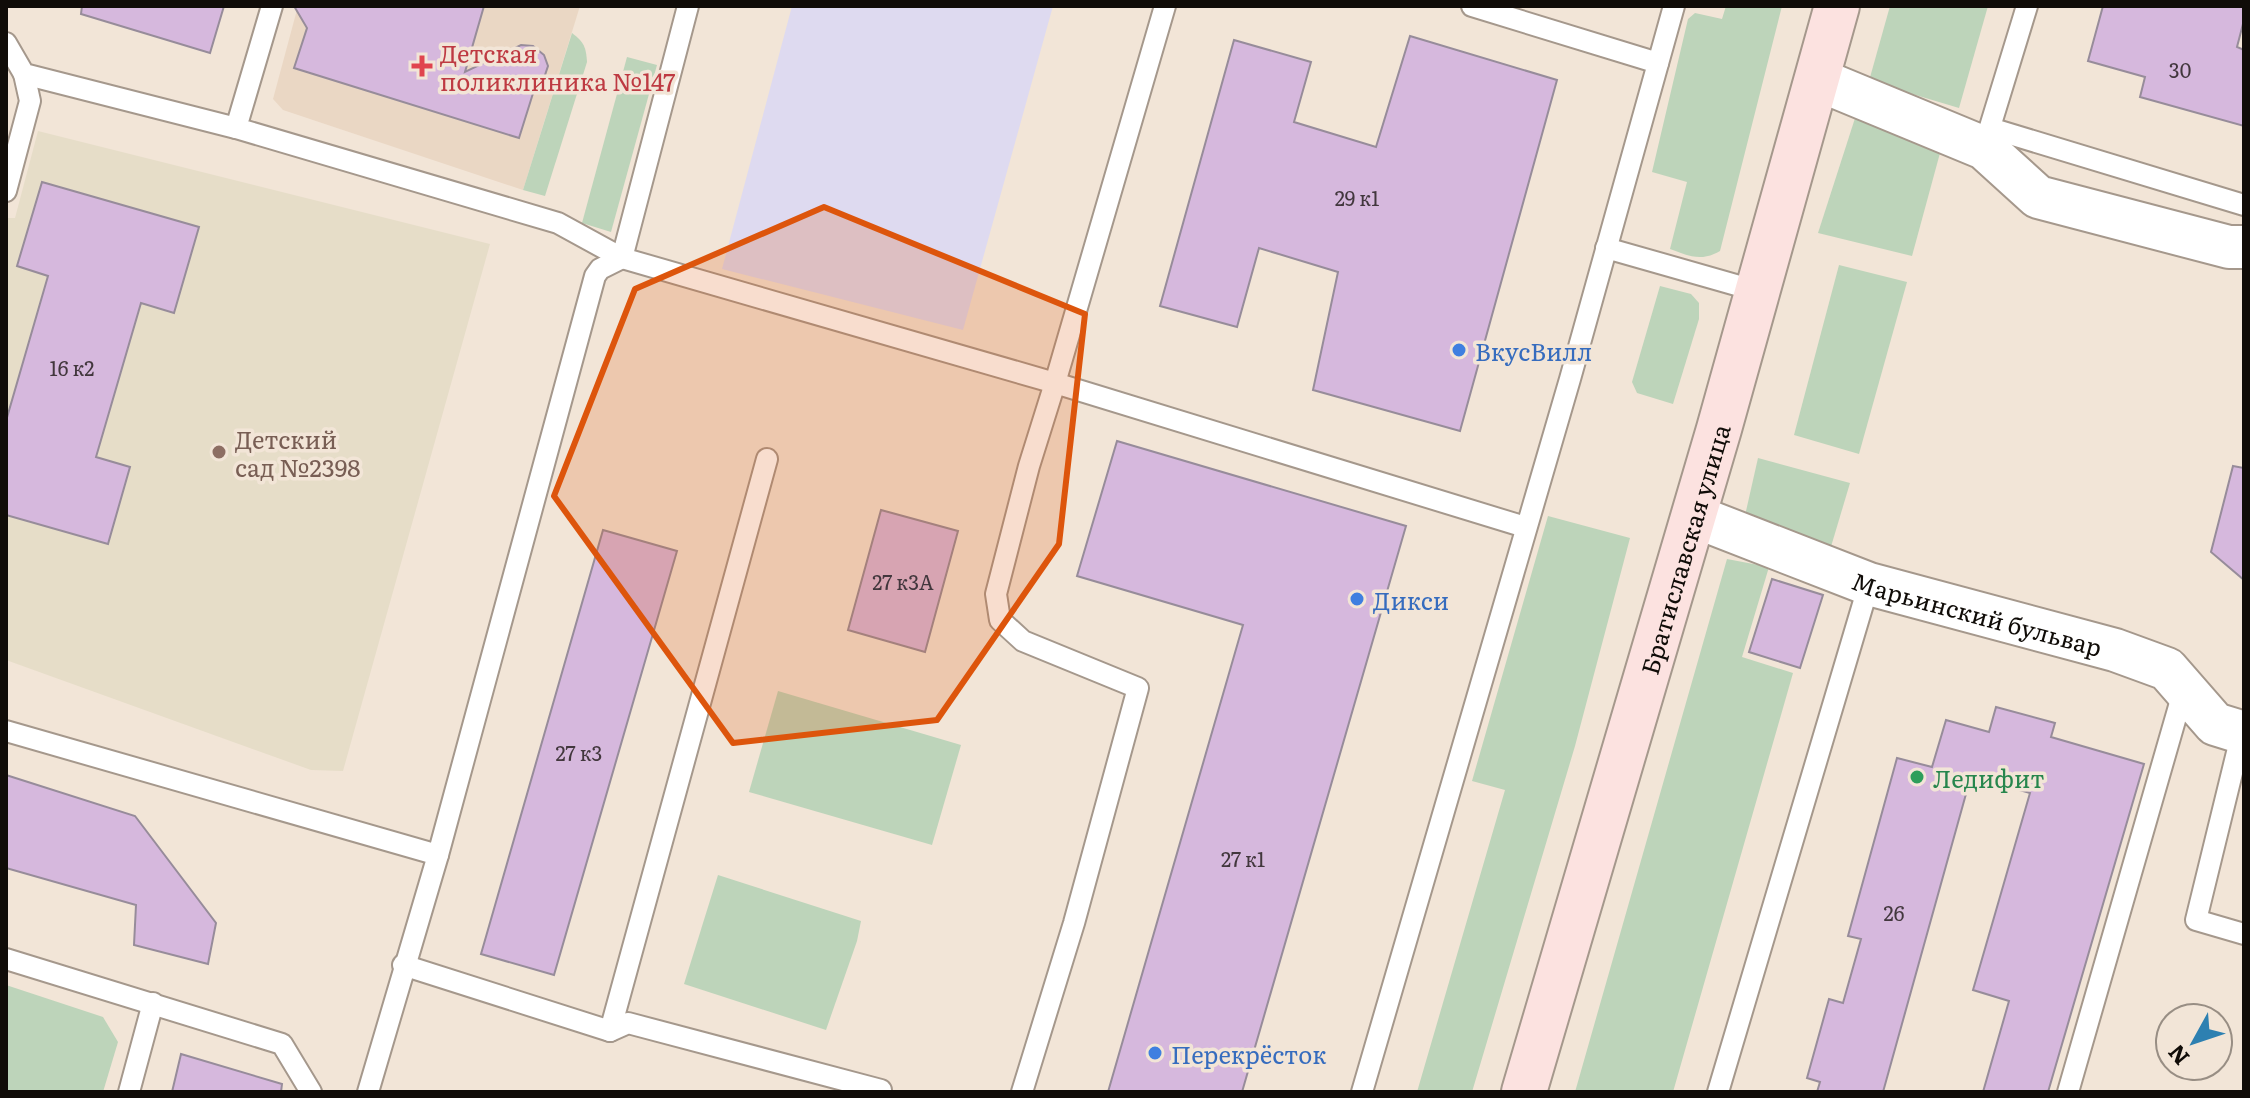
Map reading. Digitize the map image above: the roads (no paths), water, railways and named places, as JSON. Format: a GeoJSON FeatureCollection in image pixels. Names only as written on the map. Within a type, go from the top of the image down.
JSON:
{"type":"FeatureCollection","features":[{"type":"Feature","properties":{"kind":"main road","name":"Братиславская улица"},"geometry":{"type":"LineString","coordinates":[[1524,1092],[1694,516],[1837,6]]}},
{"type":"Feature","properties":{"kind":"street"},"geometry":{"type":"LineString","coordinates":[[1817,79],[1987,138],[2038,197],[2229,247],[2244,247]]}},
{"type":"Feature","properties":{"kind":"street","name":"Марьинский бульвар"},"geometry":{"type":"LineString","coordinates":[[1694,516],[1869,584],[2115,650],[2167,669],[2215,724],[2243,732]]}},
{"type":"Feature","properties":{"kind":"lane"},"geometry":{"type":"LineString","coordinates":[[236,128],[272,6]]}},
{"type":"Feature","properties":{"kind":"lane"},"geometry":{"type":"LineString","coordinates":[[368,1092],[403,965],[438,855],[595,276],[600,269],[622,258],[688,6]]}},
{"type":"Feature","properties":{"kind":"lane"},"geometry":{"type":"LineString","coordinates":[[1022,1092],[1074,923],[1138,688],[1023,641],[1000,620],[996,594],[1029,466],[1165,6]]}},
{"type":"Feature","properties":{"kind":"lane"},"geometry":{"type":"LineString","coordinates":[[1472,6],[1658,63]]}},
{"type":"Feature","properties":{"kind":"lane"},"geometry":{"type":"LineString","coordinates":[[1362,1092],[1570,379],[1674,6]]}},
{"type":"Feature","properties":{"kind":"lane"},"geometry":{"type":"LineString","coordinates":[[2027,6],[1987,138],[2244,205]]}},
{"type":"Feature","properties":{"kind":"lane"},"geometry":{"type":"LineString","coordinates":[[6,43],[24,74],[30,101],[6,191]]}},
{"type":"Feature","properties":{"kind":"lane"},"geometry":{"type":"LineString","coordinates":[[24,74],[236,128],[558,223],[622,258],[1055,383],[1525,527]]}},
{"type":"Feature","properties":{"kind":"lane"},"geometry":{"type":"LineString","coordinates":[[1606,248],[1757,291]]}},
{"type":"Feature","properties":{"kind":"lane"},"geometry":{"type":"LineString","coordinates":[[610,1031],[767,459]]}},
{"type":"Feature","properties":{"kind":"lane"},"geometry":{"type":"LineString","coordinates":[[1718,1092],[1869,584]]}},
{"type":"Feature","properties":{"kind":"lane"},"geometry":{"type":"LineString","coordinates":[[2068,1092],[2185,687]]}},
{"type":"Feature","properties":{"kind":"lane"},"geometry":{"type":"LineString","coordinates":[[6,731],[438,855]]}},
{"type":"Feature","properties":{"kind":"lane"},"geometry":{"type":"LineString","coordinates":[[2243,732],[2196,920],[2244,934]]}},
{"type":"Feature","properties":{"kind":"lane"},"geometry":{"type":"LineString","coordinates":[[6,959],[282,1044],[311,1092]]}},
{"type":"Feature","properties":{"kind":"lane"},"geometry":{"type":"LineString","coordinates":[[403,965],[610,1031],[628,1023],[880,1092]]}},
{"type":"Feature","properties":{"kind":"lane"},"geometry":{"type":"LineString","coordinates":[[129,1092],[153,1003]]}},
{"type":"Feature","properties":{"kind":"place","name":"Детская поликлиника №147"},"geometry":{"type":"Point","coordinates":[422,66]}},
{"type":"Feature","properties":{"kind":"place","name":"ВкусВилл"},"geometry":{"type":"Point","coordinates":[1459,350]}},
{"type":"Feature","properties":{"kind":"place","name":"Детский сад №2398"},"geometry":{"type":"Point","coordinates":[219,452]}},
{"type":"Feature","properties":{"kind":"place","name":"Дикси"},"geometry":{"type":"Point","coordinates":[1357,599]}},
{"type":"Feature","properties":{"kind":"place","name":"Ледифит"},"geometry":{"type":"Point","coordinates":[1917,777]}},
{"type":"Feature","properties":{"kind":"place","name":"Перекрёсток"},"geometry":{"type":"Point","coordinates":[1155,1053]}}]}
